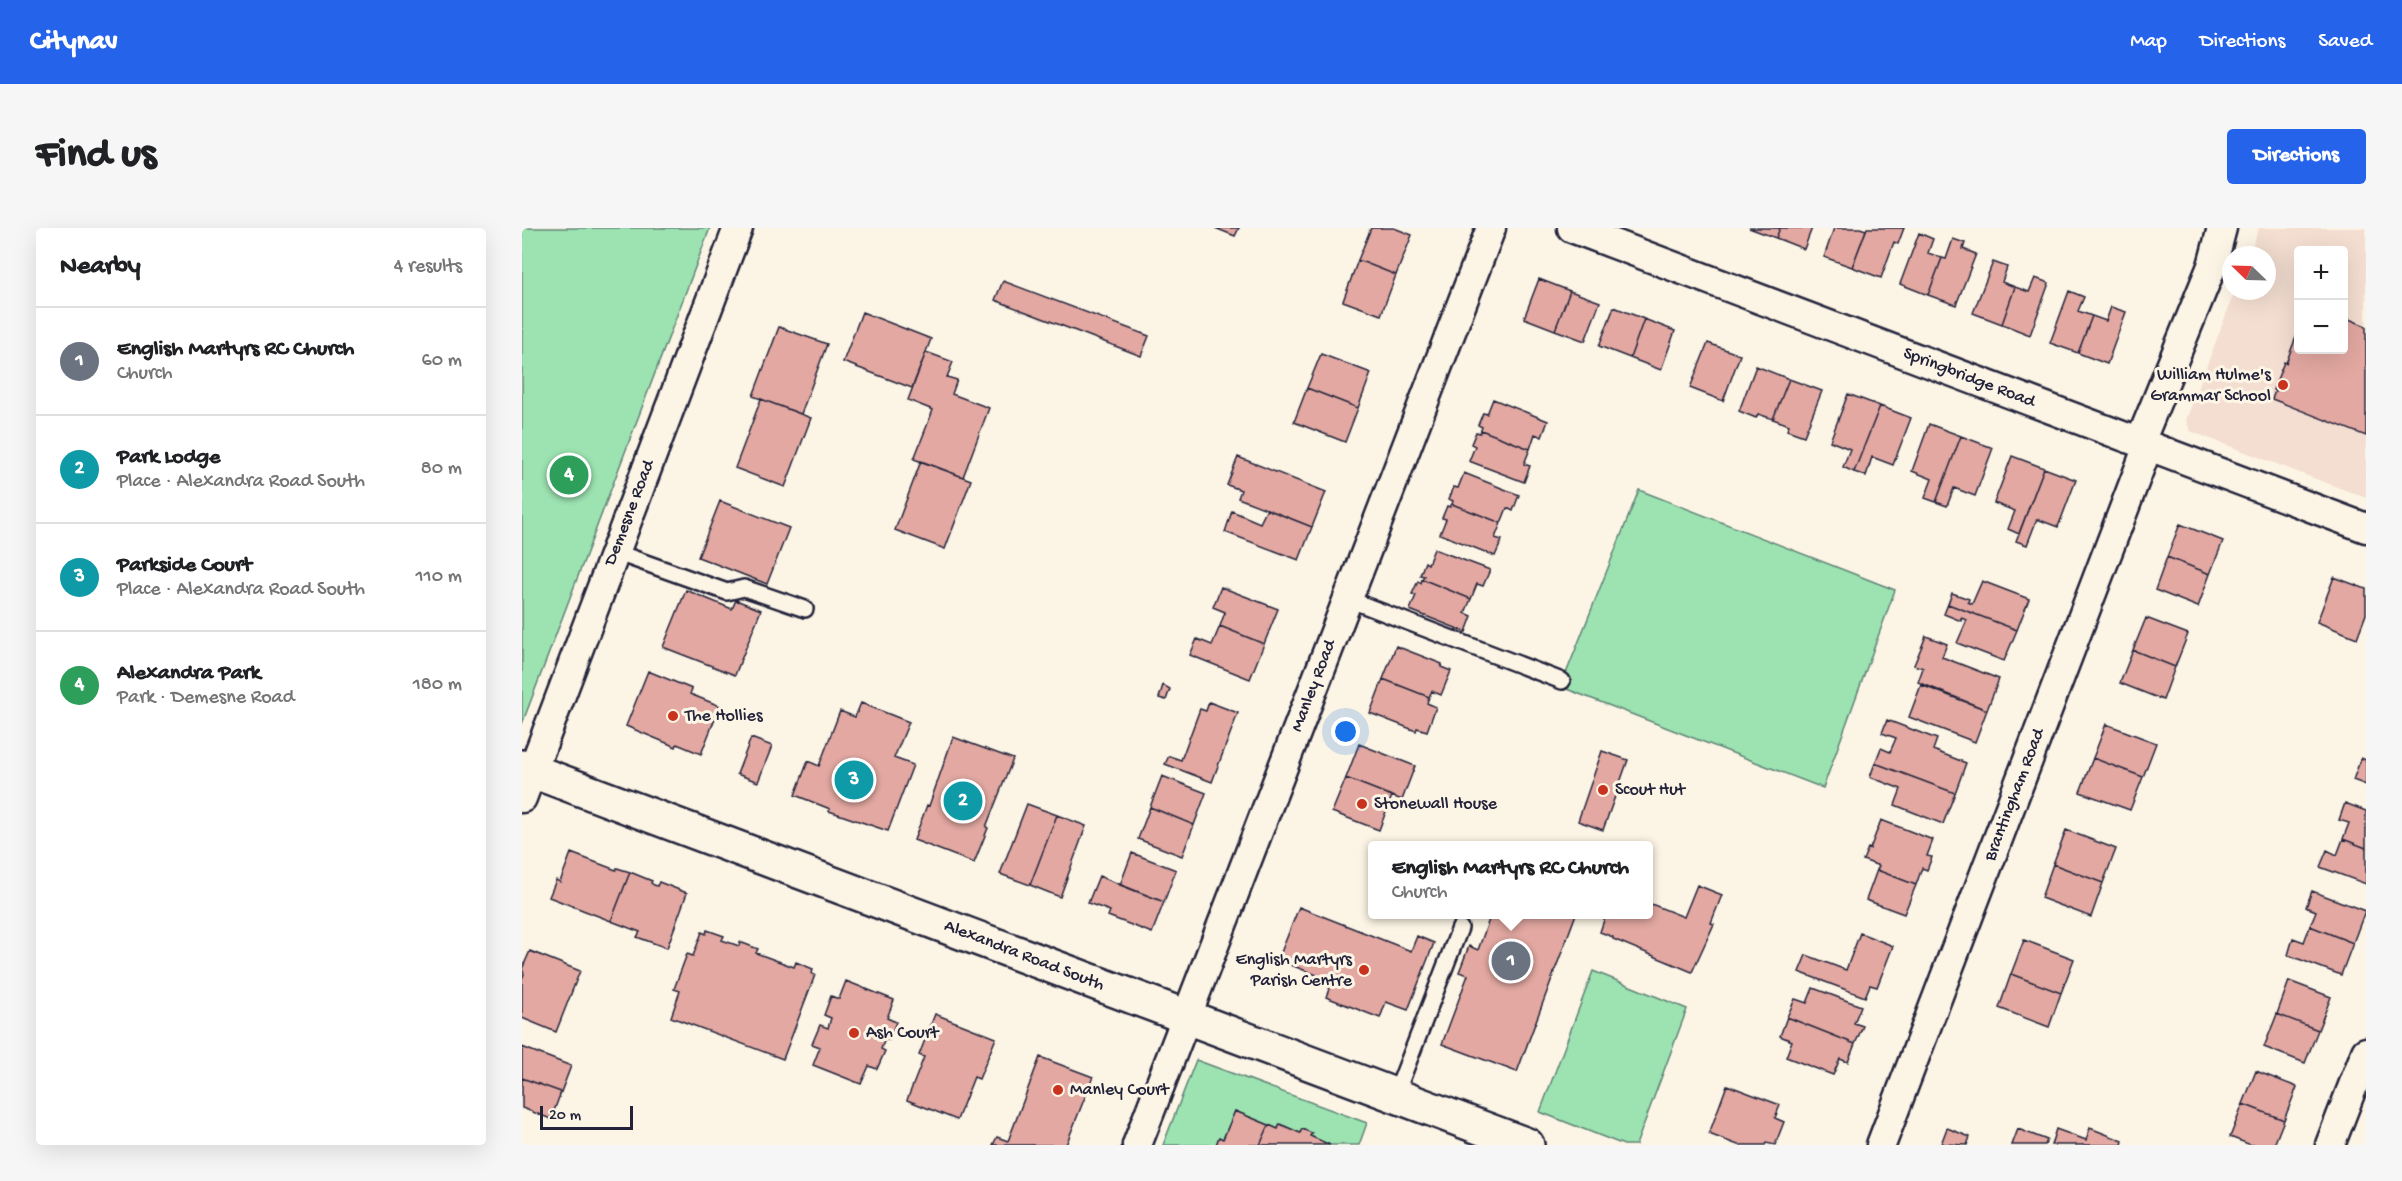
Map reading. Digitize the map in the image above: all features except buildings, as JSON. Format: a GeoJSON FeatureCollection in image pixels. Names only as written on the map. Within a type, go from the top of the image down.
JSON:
{"type":"FeatureCollection","features":[{"type":"Feature","properties":{"kind":"street","name":"Demesne Road"},"geometry":{"type":"LineString","coordinates":[[526,779],[738,228]]}},
{"type":"Feature","properties":{"kind":"street","name":"Manley Road"},"geometry":{"type":"LineString","coordinates":[[1137,1145],[1491,228]]}},
{"type":"Feature","properties":{"kind":"street","name":"Springbridge Road"},"geometry":{"type":"LineString","coordinates":[[1572,228],[2366,528]]}},
{"type":"Feature","properties":{"kind":"street","name":"Brantingham Road"},"geometry":{"type":"LineString","coordinates":[[1881,1145],[2211,266],[2222,228]]}},
{"type":"Feature","properties":{"kind":"street","name":"Alexandra Road South"},"geometry":{"type":"LineString","coordinates":[[526,779],[1186,1017],[1514,1143]]}},
{"type":"Feature","properties":{"kind":"street"},"geometry":{"type":"LineString","coordinates":[[2330,1145],[2366,1052]]}},
{"type":"Feature","properties":{"kind":"lane"},"geometry":{"type":"LineString","coordinates":[[615,552],[727,592],[744,588],[804,609]]}},
{"type":"Feature","properties":{"kind":"lane"},"geometry":{"type":"LineString","coordinates":[[1348,599],[1562,681]]}},
{"type":"Feature","properties":{"kind":"lane"},"geometry":{"type":"LineString","coordinates":[[1395,1096],[1460,928]]}},
{"type":"Feature","properties":{"kind":"shaded area","name":"William Hulme's Grammar School"},"geometry":{"type":"Polygon","coordinates":[[[2259,228],[2366,228],[2366,498],[2190,431],[2186,420],[2232,300],[2276,300],[2276,246],[2252,246],[2259,228]]]}},
{"type":"Feature","properties":{"kind":"green space"},"geometry":{"type":"Polygon","coordinates":[[[522,228],[710,228],[522,724],[522,228]]]}},
{"type":"Feature","properties":{"kind":"green space"},"geometry":{"type":"Polygon","coordinates":[[[1639,490],[1895,590],[1823,788],[1367,612],[1565,676],[1639,490]]]}},
{"type":"Feature","properties":{"kind":"green space"},"geometry":{"type":"Polygon","coordinates":[[[1593,971],[1687,1009],[1636,1145],[1624,1145],[1540,1112],[1593,971]]]}},
{"type":"Feature","properties":{"kind":"green space"},"geometry":{"type":"Polygon","coordinates":[[[1196,1060],[1367,1123],[1359,1145],[1330,1145],[1310,1136],[1312,1133],[1302,1129],[1300,1133],[1280,1124],[1278,1129],[1235,1111],[1223,1139],[1219,1137],[1216,1145],[1163,1145],[1196,1060]]]}},
{"type":"Feature","properties":{"kind":"place","name":"William Hulme's Grammar School"},"geometry":{"type":"Point","coordinates":[2283,385]}},
{"type":"Feature","properties":{"kind":"place","name":"Alexandra Park"},"geometry":{"type":"Point","coordinates":[569,475]}},
{"type":"Feature","properties":{"kind":"place","name":"The Hollies"},"geometry":{"type":"Point","coordinates":[673,716]}},
{"type":"Feature","properties":{"kind":"place","name":"Parkside Court"},"geometry":{"type":"Point","coordinates":[854,780]}},
{"type":"Feature","properties":{"kind":"place","name":"Scout Hut"},"geometry":{"type":"Point","coordinates":[1603,790]}},
{"type":"Feature","properties":{"kind":"place","name":"Park Lodge"},"geometry":{"type":"Point","coordinates":[963,801]}},
{"type":"Feature","properties":{"kind":"place","name":"Stonewall House"},"geometry":{"type":"Point","coordinates":[1362,804]}},
{"type":"Feature","properties":{"kind":"place","name":"English Martyrs RC Church"},"geometry":{"type":"Point","coordinates":[1511,961]}},
{"type":"Feature","properties":{"kind":"place","name":"English Martyrs Parish Centre"},"geometry":{"type":"Point","coordinates":[1364,970]}},
{"type":"Feature","properties":{"kind":"place","name":"Ash Court"},"geometry":{"type":"Point","coordinates":[854,1033]}},
{"type":"Feature","properties":{"kind":"place","name":"Manley Court"},"geometry":{"type":"Point","coordinates":[1058,1090]}}]}
